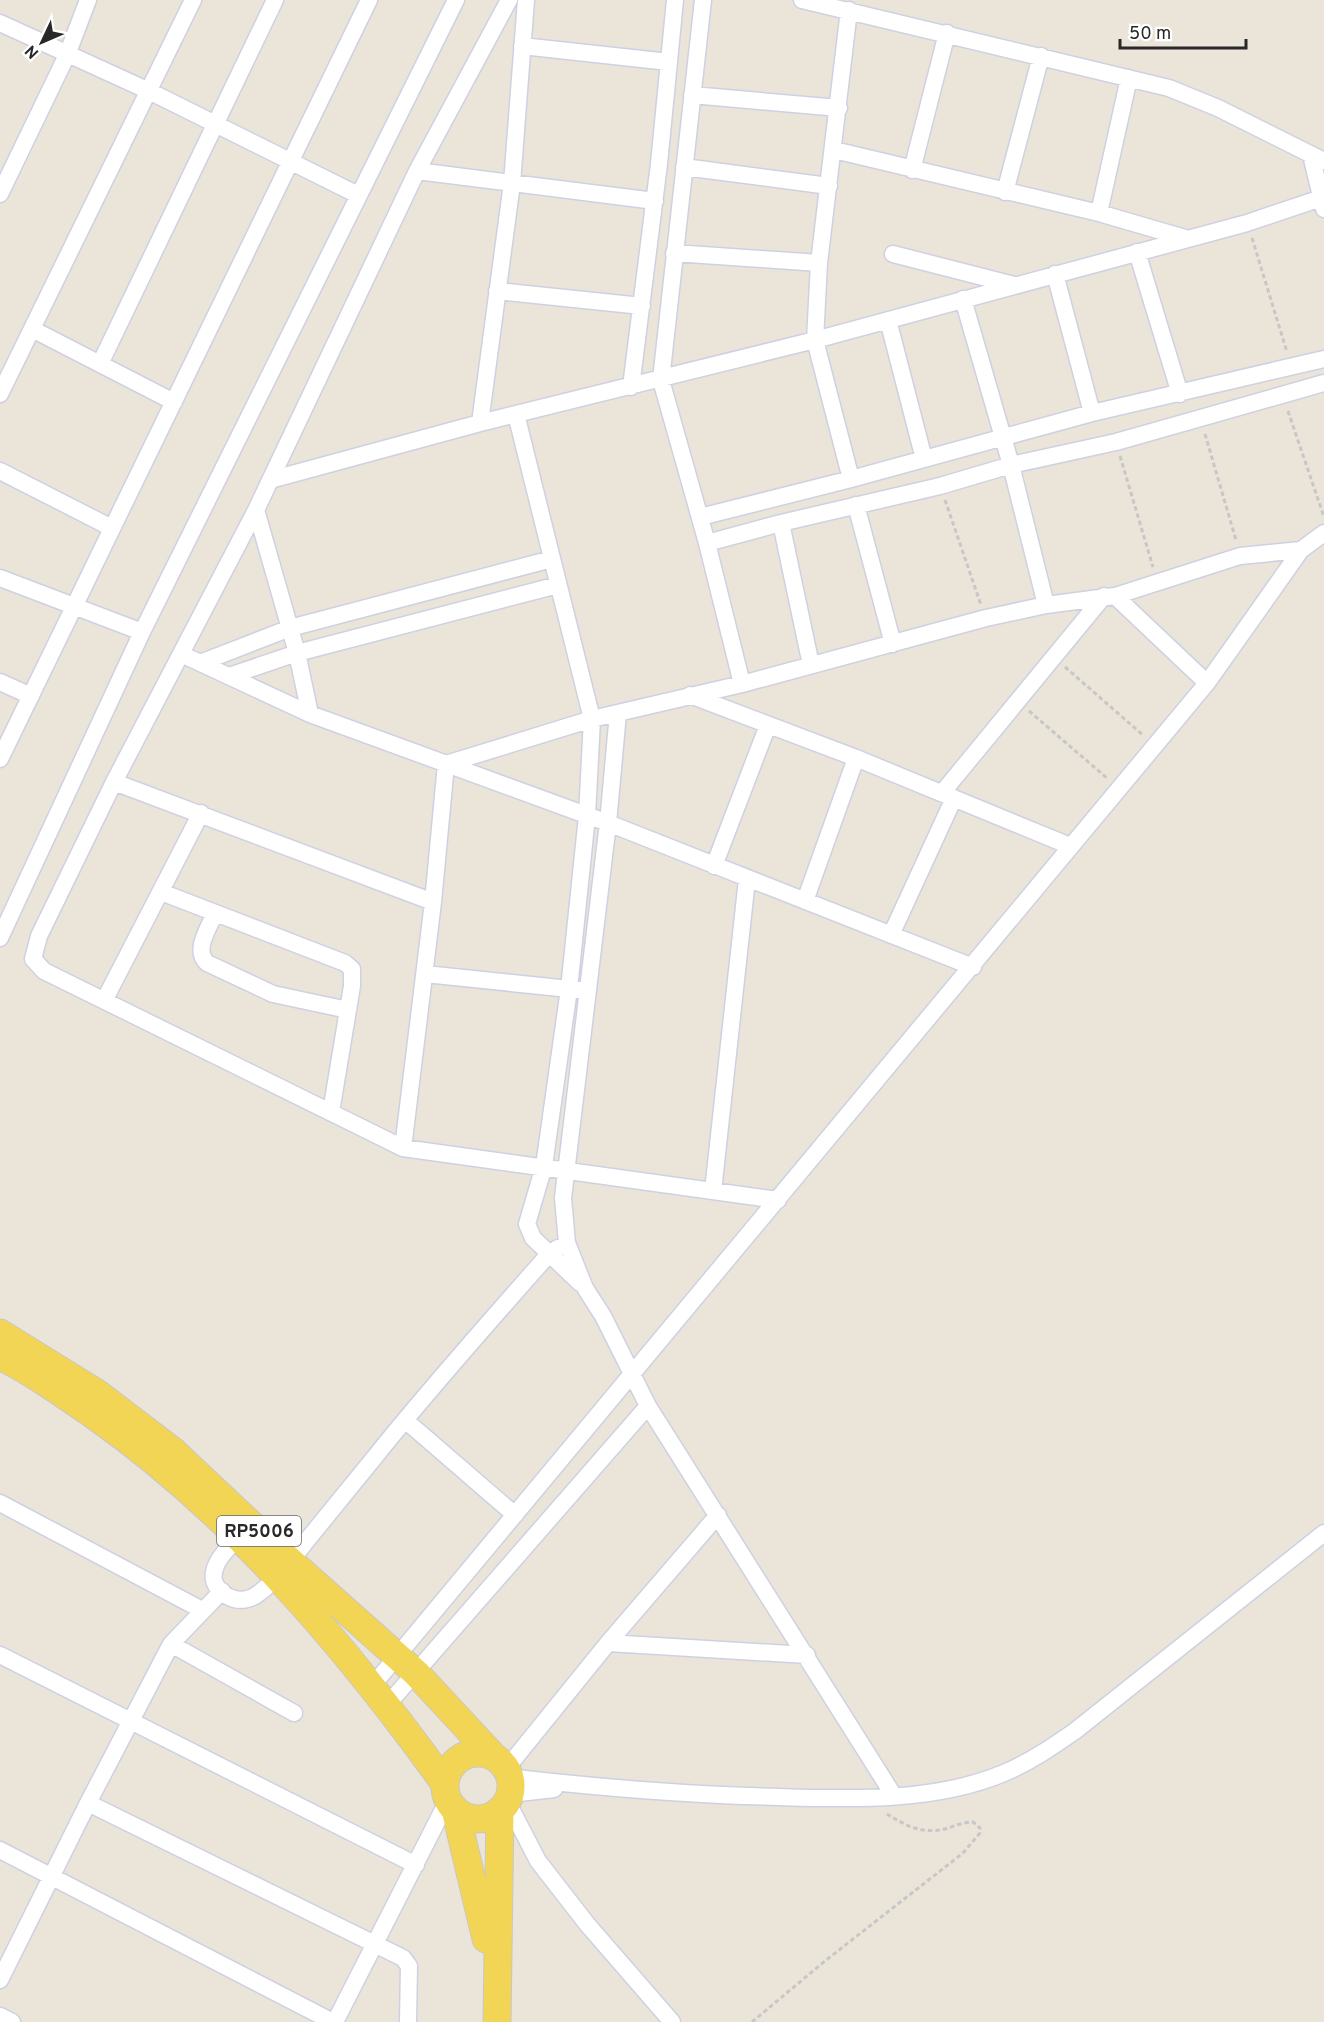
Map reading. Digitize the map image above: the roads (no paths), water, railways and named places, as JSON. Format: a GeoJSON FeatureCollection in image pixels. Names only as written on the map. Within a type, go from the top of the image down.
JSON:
{"type":"FeatureCollection","features":[{"type":"Feature","properties":{"kind":"main road","name":"RP5006"},"geometry":{"type":"LineString","coordinates":[[0,1333],[67,1374],[172,1450],[245,1531],[283,1569],[406,1664],[505,1785],[497,2022]]}},
{"type":"Feature","properties":{"kind":"main road","name":"RP5006"},"geometry":{"type":"LineString","coordinates":[[0,1356],[69,1398],[128,1439],[245,1531]]}},
{"type":"Feature","properties":{"kind":"main road","name":"RP5006"},"geometry":{"type":"LineString","coordinates":[[283,1569],[380,1695],[450,1798],[498,1992]]}},
{"type":"Feature","properties":{"kind":"main road"},"geometry":{"type":"LineString","coordinates":[[484,1754],[505,1785],[483,1818],[463,1815],[450,1798],[454,1764],[463,1757],[484,1754]]}},
{"type":"Feature","properties":{"kind":"street"},"geometry":{"type":"LineString","coordinates":[[0,194],[67,55],[88,0]]}},
{"type":"Feature","properties":{"kind":"street"},"geometry":{"type":"LineString","coordinates":[[0,394],[193,0]]}},
{"type":"Feature","properties":{"kind":"street"},"geometry":{"type":"LineString","coordinates":[[100,364],[275,0]]}},
{"type":"Feature","properties":{"kind":"street"},"geometry":{"type":"LineString","coordinates":[[0,759],[369,0]]}},
{"type":"Feature","properties":{"kind":"street"},"geometry":{"type":"LineString","coordinates":[[0,938],[141,632],[456,0]]}},
{"type":"Feature","properties":{"kind":"street"},"geometry":{"type":"LineString","coordinates":[[509,0],[417,171],[256,510],[114,782],[39,936],[33,957],[35,965],[44,971],[105,999],[403,1148],[778,1200]]}},
{"type":"Feature","properties":{"kind":"street"},"geometry":{"type":"LineString","coordinates":[[480,423],[512,183],[526,0]]}},
{"type":"Feature","properties":{"kind":"street"},"geometry":{"type":"LineString","coordinates":[[631,387],[655,201],[675,0]]}},
{"type":"Feature","properties":{"kind":"street"},"geometry":{"type":"LineString","coordinates":[[703,0],[661,380],[707,543],[742,684]]}},
{"type":"Feature","properties":{"kind":"street"},"geometry":{"type":"LineString","coordinates":[[270,480],[480,423],[815,340],[1323,201],[1318,158],[1198,99],[1129,78],[802,0]]}},
{"type":"Feature","properties":{"kind":"street"},"geometry":{"type":"LineString","coordinates":[[849,10],[819,263],[815,340],[851,479]]}},
{"type":"Feature","properties":{"kind":"street"},"geometry":{"type":"LineString","coordinates":[[0,23],[216,123],[358,195]]}},
{"type":"Feature","properties":{"kind":"street"},"geometry":{"type":"LineString","coordinates":[[912,170],[947,33]]}},
{"type":"Feature","properties":{"kind":"street"},"geometry":{"type":"LineString","coordinates":[[522,46],[669,62]]}},
{"type":"Feature","properties":{"kind":"street"},"geometry":{"type":"LineString","coordinates":[[1005,192],[1041,56]]}},
{"type":"Feature","properties":{"kind":"street"},"geometry":{"type":"LineString","coordinates":[[1099,213],[1129,78]]}},
{"type":"Feature","properties":{"kind":"street"},"geometry":{"type":"LineString","coordinates":[[692,95],[839,108]]}},
{"type":"Feature","properties":{"kind":"street"},"geometry":{"type":"LineString","coordinates":[[834,150],[1099,213],[1187,238]]}},
{"type":"Feature","properties":{"kind":"street"},"geometry":{"type":"LineString","coordinates":[[684,167],[829,186]]}},
{"type":"Feature","properties":{"kind":"street"},"geometry":{"type":"LineString","coordinates":[[417,171],[655,201]]}},
{"type":"Feature","properties":{"kind":"street"},"geometry":{"type":"LineString","coordinates":[[1137,252],[1180,394]]}},
{"type":"Feature","properties":{"kind":"street"},"geometry":{"type":"LineString","coordinates":[[674,253],[819,263]]}},
{"type":"Feature","properties":{"kind":"street"},"geometry":{"type":"LineString","coordinates":[[893,254],[1015,285]]}},
{"type":"Feature","properties":{"kind":"street"},"geometry":{"type":"LineString","coordinates":[[1055,274],[1092,413]]}},
{"type":"Feature","properties":{"kind":"street"},"geometry":{"type":"LineString","coordinates":[[497,291],[642,306]]}},
{"type":"Feature","properties":{"kind":"street"},"geometry":{"type":"LineString","coordinates":[[963,299],[1011,465],[1046,604]]}},
{"type":"Feature","properties":{"kind":"street"},"geometry":{"type":"LineString","coordinates":[[888,320],[924,459]]}},
{"type":"Feature","properties":{"kind":"street"},"geometry":{"type":"LineString","coordinates":[[32,329],[174,402]]}},
{"type":"Feature","properties":{"kind":"street"},"geometry":{"type":"LineString","coordinates":[[700,517],[851,479],[1092,413],[1324,359]]}},
{"type":"Feature","properties":{"kind":"street"},"geometry":{"type":"LineString","coordinates":[[707,543],[780,523],[940,486],[1011,465],[1116,442],[1324,382]]}},
{"type":"Feature","properties":{"kind":"street"},"geometry":{"type":"LineString","coordinates":[[516,414],[592,719],[587,816],[569,989],[544,1166],[527,1227],[530,1234],[549,1254],[585,1288]]}},
{"type":"Feature","properties":{"kind":"street"},"geometry":{"type":"LineString","coordinates":[[0,471],[112,528]]}},
{"type":"Feature","properties":{"kind":"street"},"geometry":{"type":"LineString","coordinates":[[856,505],[893,644]]}},
{"type":"Feature","properties":{"kind":"street"},"geometry":{"type":"LineString","coordinates":[[256,510],[297,653],[310,714]]}},
{"type":"Feature","properties":{"kind":"street"},"geometry":{"type":"LineString","coordinates":[[780,523],[811,665]]}},
{"type":"Feature","properties":{"kind":"street"},"geometry":{"type":"LineString","coordinates":[[380,1695],[406,1664],[515,1515],[1207,684],[1301,550],[1324,533]]}},
{"type":"Feature","properties":{"kind":"street"},"geometry":{"type":"LineString","coordinates":[[446,765],[592,719],[742,684],[986,618],[1046,604],[1109,596],[1240,556],[1301,550]]}},
{"type":"Feature","properties":{"kind":"street"},"geometry":{"type":"LineString","coordinates":[[200,663],[290,628],[552,559]]}},
{"type":"Feature","properties":{"kind":"street"},"geometry":{"type":"LineString","coordinates":[[0,578],[141,632]]}},
{"type":"Feature","properties":{"kind":"street"},"geometry":{"type":"LineString","coordinates":[[229,676],[297,653],[558,585]]}},
{"type":"Feature","properties":{"kind":"street"},"geometry":{"type":"LineString","coordinates":[[1109,596],[1207,684]]}},
{"type":"Feature","properties":{"kind":"street"},"geometry":{"type":"LineString","coordinates":[[891,935],[948,796],[1016,700],[1109,596]]}},
{"type":"Feature","properties":{"kind":"street"},"geometry":{"type":"LineString","coordinates":[[181,654],[310,714],[608,823],[973,967]]}},
{"type":"Feature","properties":{"kind":"street"},"geometry":{"type":"LineString","coordinates":[[0,682],[31,696]]}},
{"type":"Feature","properties":{"kind":"street"},"geometry":{"type":"LineString","coordinates":[[690,695],[856,758],[1070,846]]}},
{"type":"Feature","properties":{"kind":"street"},"geometry":{"type":"LineString","coordinates":[[618,713],[589,992],[563,1198],[567,1243],[585,1288],[603,1316],[648,1406],[894,1796]]}},
{"type":"Feature","properties":{"kind":"street"},"geometry":{"type":"LineString","coordinates":[[714,866],[768,725]]}},
{"type":"Feature","properties":{"kind":"street"},"geometry":{"type":"LineString","coordinates":[[805,901],[856,758]]}},
{"type":"Feature","properties":{"kind":"street"},"geometry":{"type":"LineString","coordinates":[[403,1148],[434,902],[446,765]]}},
{"type":"Feature","properties":{"kind":"street"},"geometry":{"type":"LineString","coordinates":[[114,782],[434,902]]}},
{"type":"Feature","properties":{"kind":"street"},"geometry":{"type":"LineString","coordinates":[[105,999],[201,813]]}},
{"type":"Feature","properties":{"kind":"street"},"geometry":{"type":"LineString","coordinates":[[713,1191],[747,879]]}},
{"type":"Feature","properties":{"kind":"street"},"geometry":{"type":"LineString","coordinates":[[161,892],[350,966],[354,971],[331,1112]]}},
{"type":"Feature","properties":{"kind":"street"},"geometry":{"type":"LineString","coordinates":[[215,913],[200,950],[201,957],[207,963],[273,994],[348,1010]]}},
{"type":"Feature","properties":{"kind":"street"},"geometry":{"type":"LineString","coordinates":[[424,974],[589,992]]}},
{"type":"Feature","properties":{"kind":"street"},"geometry":{"type":"LineString","coordinates":[[245,1531],[218,1559],[214,1576],[222,1591],[237,1599],[245,1600],[261,1592],[283,1569],[405,1420],[549,1254],[567,1243]]}},
{"type":"Feature","properties":{"kind":"street"},"geometry":{"type":"LineString","coordinates":[[380,1695],[406,1664],[648,1406]]}},
{"type":"Feature","properties":{"kind":"street"},"geometry":{"type":"LineString","coordinates":[[405,1420],[515,1515]]}},
{"type":"Feature","properties":{"kind":"street"},"geometry":{"type":"LineString","coordinates":[[0,1503],[202,1610]]}},
{"type":"Feature","properties":{"kind":"street"},"geometry":{"type":"LineString","coordinates":[[505,1785],[608,1643],[718,1515]]}},
{"type":"Feature","properties":{"kind":"street"},"geometry":{"type":"LineString","coordinates":[[505,1785],[585,1786],[665,1793],[861,1798],[944,1790],[1004,1773],[1052,1747],[1107,1708],[1324,1533]]}},
{"type":"Feature","properties":{"kind":"street"},"geometry":{"type":"LineString","coordinates":[[0,1980],[88,1803],[171,1644],[222,1591]]}},
{"type":"Feature","properties":{"kind":"street"},"geometry":{"type":"LineString","coordinates":[[608,1643],[807,1655]]}},
{"type":"Feature","properties":{"kind":"street"},"geometry":{"type":"LineString","coordinates":[[171,1644],[294,1713]]}},
{"type":"Feature","properties":{"kind":"street"},"geometry":{"type":"LineString","coordinates":[[0,1655],[416,1865]]}},
{"type":"Feature","properties":{"kind":"street"},"geometry":{"type":"LineString","coordinates":[[505,1785],[538,1861],[587,1924],[672,2022]]}},
{"type":"Feature","properties":{"kind":"street"},"geometry":{"type":"LineString","coordinates":[[0,1850],[334,2022],[450,1798]]}},
{"type":"Feature","properties":{"kind":"street"},"geometry":{"type":"LineString","coordinates":[[88,1803],[403,1958],[408,1964],[408,2022]]}},
{"type":"Feature","properties":{"kind":"street"},"geometry":{"type":"LineString","coordinates":[[0,2016],[12,2022]]}}]}
